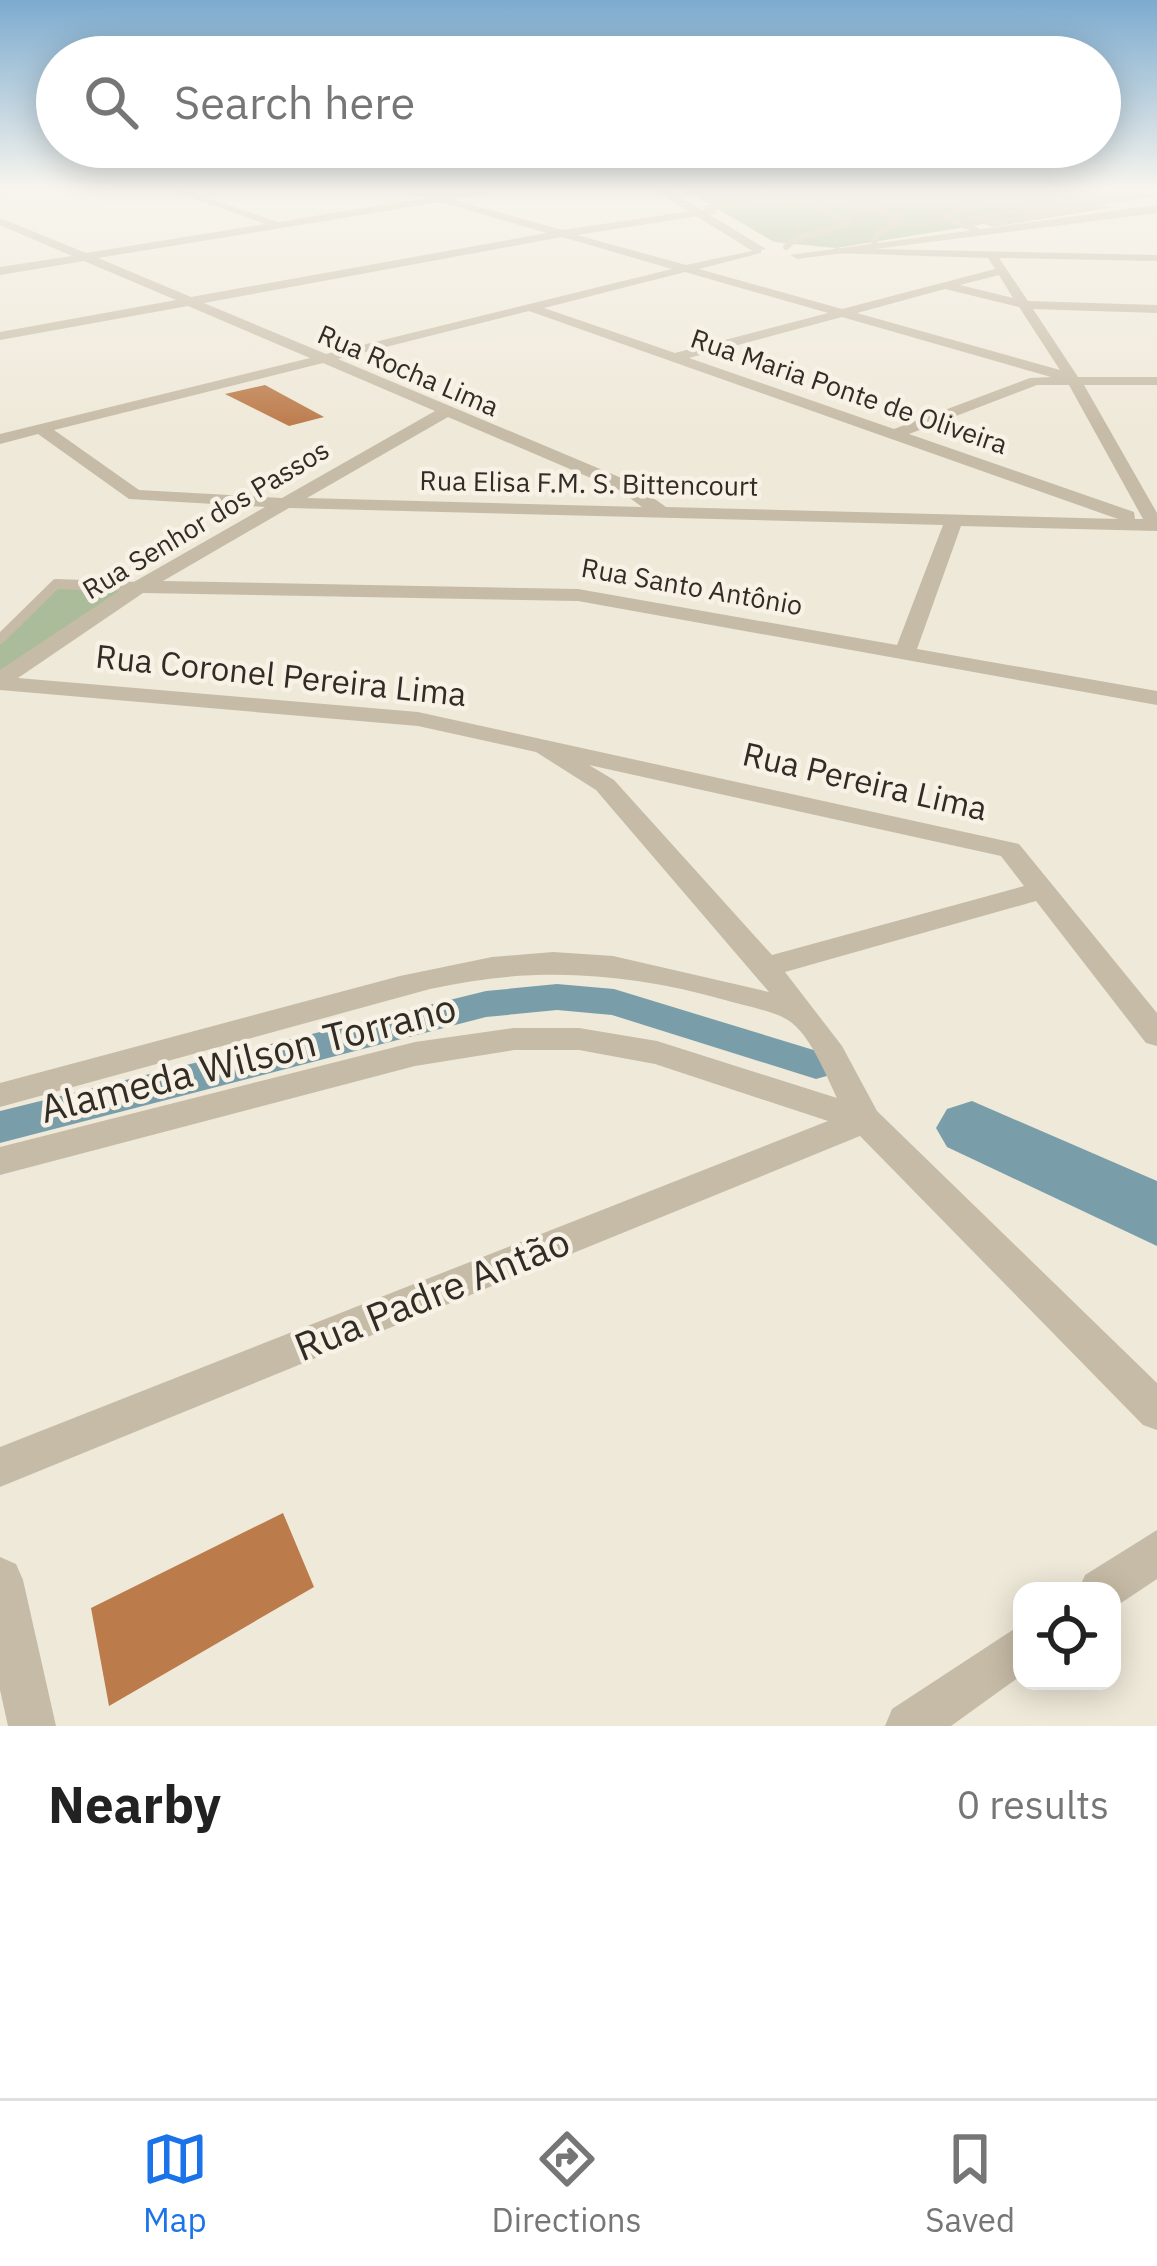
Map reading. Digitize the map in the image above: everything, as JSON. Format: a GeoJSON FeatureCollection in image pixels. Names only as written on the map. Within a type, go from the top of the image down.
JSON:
{"type":"FeatureCollection","features":[{"type":"Feature","properties":{"kind":"street","name":"Rua Rocha Lima"},"geometry":{"type":"LineString","coordinates":[[108,269],[625,486],[662,513]]}},
{"type":"Feature","properties":{"kind":"street"},"geometry":{"type":"LineString","coordinates":[[0,336],[375,269]]}},
{"type":"Feature","properties":{"kind":"street"},"geometry":{"type":"LineString","coordinates":[[0,439],[684,269]]}},
{"type":"Feature","properties":{"kind":"street"},"geometry":{"type":"LineString","coordinates":[[703,269],[1072,378]]}},
{"type":"Feature","properties":{"kind":"street"},"geometry":{"type":"LineString","coordinates":[[678,357],[1003,270],[1072,378],[1156,525]]}},
{"type":"Feature","properties":{"kind":"street"},"geometry":{"type":"LineString","coordinates":[[943,285],[1027,305],[1157,309]]}},
{"type":"Feature","properties":{"kind":"street","name":"Rua Maria Ponte de Oliveira"},"geometry":{"type":"LineString","coordinates":[[526,306],[1156,525]]}},
{"type":"Feature","properties":{"kind":"street"},"geometry":{"type":"LineString","coordinates":[[895,434],[1013,388],[1072,378],[1157,381]]}},
{"type":"Feature","properties":{"kind":"street","name":"Rua Senhor dos Passos"},"geometry":{"type":"LineString","coordinates":[[0,681],[140,586],[443,413]]}},
{"type":"Feature","properties":{"kind":"street","name":"Rua Elisa F.M. S. Bittencourt"},"geometry":{"type":"LineString","coordinates":[[41,429],[136,495],[284,503],[1156,525]]}},
{"type":"Feature","properties":{"kind":"street"},"geometry":{"type":"LineString","coordinates":[[904,655],[954,520]]}},
{"type":"Feature","properties":{"kind":"street","name":"Rua Santo Antônio"},"geometry":{"type":"LineString","coordinates":[[140,586],[578,596],[1157,698]]}},
{"type":"Feature","properties":{"kind":"street","name":"Rua Coronel Pereira Lima"},"geometry":{"type":"LineString","coordinates":[[0,681],[418,719],[544,747],[605,785],[766,968],[831,1054],[865,1120]]}},
{"type":"Feature","properties":{"kind":"street","name":"Rua Pereira Lima"},"geometry":{"type":"LineString","coordinates":[[544,747],[1010,850],[1157,1035]]}},
{"type":"Feature","properties":{"kind":"street"},"geometry":{"type":"LineString","coordinates":[[766,968],[1042,890]]}},
{"type":"Feature","properties":{"kind":"street","name":"Alameda Wilson Torrano"},"geometry":{"type":"LineString","coordinates":[[0,1095],[423,981],[506,965],[557,962],[620,970],[745,994],[796,1012]]}},
{"type":"Feature","properties":{"kind":"street","name":"Alameda Wilson Torrano"},"geometry":{"type":"LineString","coordinates":[[0,1162],[415,1054],[514,1039],[579,1039],[657,1054],[865,1120]]}},
{"type":"Feature","properties":{"kind":"street"},"geometry":{"type":"LineString","coordinates":[[865,1120],[1157,1411]]}},
{"type":"Feature","properties":{"kind":"street","name":"Rua Padre Antão"},"geometry":{"type":"LineString","coordinates":[[0,1467],[865,1120]]}},
{"type":"Feature","properties":{"kind":"street"},"geometry":{"type":"LineString","coordinates":[[1114,1582],[1157,1552]]}},
{"type":"Feature","properties":{"kind":"street"},"geometry":{"type":"LineString","coordinates":[[0,1580],[32,1726]]}},
{"type":"Feature","properties":{"kind":"street"},"geometry":{"type":"LineString","coordinates":[[909,1726],[1013,1653]]}},
{"type":"Feature","properties":{"kind":"lane"},"geometry":{"type":"LineString","coordinates":[[0,639],[56,584],[140,586]]}},
{"type":"Feature","properties":{"kind":"green space"},"geometry":{"type":"Polygon","coordinates":[[[58,586],[133,588],[0,677],[0,642],[58,586]]]}},
{"type":"Feature","properties":{"kind":"building"},"geometry":{"type":"Polygon","coordinates":[[[265,385],[324,417],[289,426],[225,394],[265,385]]]}},
{"type":"Feature","properties":{"kind":"building"},"geometry":{"type":"Polygon","coordinates":[[[283,1513],[314,1587],[109,1706],[91,1608],[283,1513]]]}},
{"type":"Feature","properties":{"kind":"waterway"},"geometry":{"type":"LineString","coordinates":[[0,1127],[486,1004],[557,997],[614,1002],[816,1065]]}},
{"type":"Feature","properties":{"kind":"waterway"},"geometry":{"type":"LineString","coordinates":[[972,1128],[1157,1215]]}}]}
